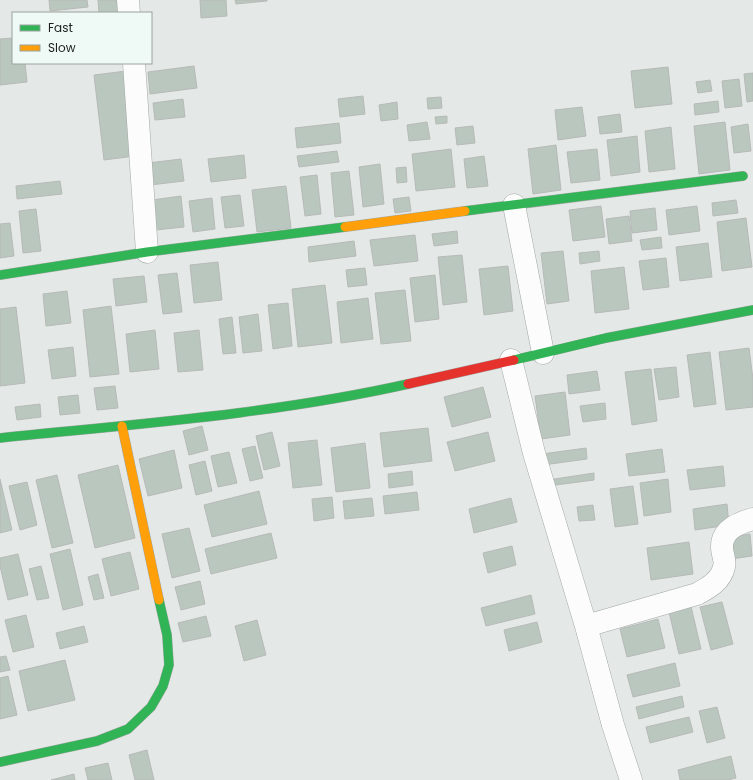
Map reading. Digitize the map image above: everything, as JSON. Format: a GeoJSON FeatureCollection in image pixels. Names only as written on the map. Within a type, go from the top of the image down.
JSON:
{"type":"FeatureCollection","features":[{"type":"Feature","properties":{"kind":"street"},"geometry":{"type":"LineString","coordinates":[[128,0],[129,12]]}},
{"type":"Feature","properties":{"kind":"street"},"geometry":{"type":"LineString","coordinates":[[134,64],[147,252]]}},
{"type":"Feature","properties":{"kind":"street"},"geometry":{"type":"LineString","coordinates":[[0,275],[147,252],[743,176]]}},
{"type":"Feature","properties":{"kind":"street"},"geometry":{"type":"LineString","coordinates":[[514,205],[543,353]]}},
{"type":"Feature","properties":{"kind":"street"},"geometry":{"type":"LineString","coordinates":[[0,438],[122,426],[304,404],[372,392],[606,338],[753,310]]}},
{"type":"Feature","properties":{"kind":"street"},"geometry":{"type":"LineString","coordinates":[[511,360],[534,453],[586,626],[613,725],[631,780]]}},
{"type":"Feature","properties":{"kind":"street"},"geometry":{"type":"LineString","coordinates":[[0,761],[97,742],[128,729],[151,707],[163,686],[169,665],[167,636],[122,426]]}},
{"type":"Feature","properties":{"kind":"street"},"geometry":{"type":"LineString","coordinates":[[586,626],[697,594],[707,589],[714,584],[725,566],[721,547],[724,537],[731,528],[742,522],[753,519]]}},
{"type":"Feature","properties":{"kind":"building"},"geometry":{"type":"Polygon","coordinates":[[[49,0],[87,0],[88,7],[50,11],[49,0]]]}},
{"type":"Feature","properties":{"kind":"building"},"geometry":{"type":"Polygon","coordinates":[[[98,0],[125,0],[126,12],[99,12],[98,0]]]}},
{"type":"Feature","properties":{"kind":"building"},"geometry":{"type":"Polygon","coordinates":[[[200,0],[226,0],[227,16],[201,18],[200,0]]]}},
{"type":"Feature","properties":{"kind":"building"},"geometry":{"type":"Polygon","coordinates":[[[235,0],[267,0],[267,1],[236,4],[235,0]]]}},
{"type":"Feature","properties":{"kind":"building"},"geometry":{"type":"Polygon","coordinates":[[[12,38],[12,64],[25,64],[27,82],[0,85],[0,39],[12,38]]]}},
{"type":"Feature","properties":{"kind":"building"},"geometry":{"type":"Polygon","coordinates":[[[194,66],[197,88],[150,94],[148,72],[194,66]]]}},
{"type":"Feature","properties":{"kind":"building"},"geometry":{"type":"Polygon","coordinates":[[[668,67],[672,104],[635,108],[631,71],[668,67]]]}},
{"type":"Feature","properties":{"kind":"building"},"geometry":{"type":"Polygon","coordinates":[[[126,71],[135,156],[104,160],[94,75],[126,71]]]}},
{"type":"Feature","properties":{"kind":"building"},"geometry":{"type":"Polygon","coordinates":[[[753,73],[753,101],[747,102],[744,74],[753,73]]]}},
{"type":"Feature","properties":{"kind":"building"},"geometry":{"type":"Polygon","coordinates":[[[739,79],[742,106],[725,108],[722,81],[739,79]]]}},
{"type":"Feature","properties":{"kind":"building"},"geometry":{"type":"Polygon","coordinates":[[[710,80],[712,91],[698,93],[696,82],[710,80]]]}},
{"type":"Feature","properties":{"kind":"building"},"geometry":{"type":"Polygon","coordinates":[[[363,96],[365,114],[340,117],[338,99],[363,96]]]}},
{"type":"Feature","properties":{"kind":"building"},"geometry":{"type":"Polygon","coordinates":[[[441,97],[442,108],[428,109],[427,98],[441,97]]]}},
{"type":"Feature","properties":{"kind":"building"},"geometry":{"type":"Polygon","coordinates":[[[183,99],[185,117],[155,120],[153,103],[183,99]]]}},
{"type":"Feature","properties":{"kind":"building"},"geometry":{"type":"Polygon","coordinates":[[[718,101],[719,112],[695,115],[694,104],[718,101]]]}},
{"type":"Feature","properties":{"kind":"building"},"geometry":{"type":"Polygon","coordinates":[[[397,102],[398,119],[381,121],[379,105],[397,102]]]}},
{"type":"Feature","properties":{"kind":"building"},"geometry":{"type":"Polygon","coordinates":[[[582,107],[586,136],[558,140],[555,110],[582,107]]]}},
{"type":"Feature","properties":{"kind":"building"},"geometry":{"type":"Polygon","coordinates":[[[620,114],[622,132],[600,134],[598,117],[620,114]]]}},
{"type":"Feature","properties":{"kind":"building"},"geometry":{"type":"Polygon","coordinates":[[[447,116],[447,123],[436,124],[435,117],[447,116]]]}},
{"type":"Feature","properties":{"kind":"building"},"geometry":{"type":"Polygon","coordinates":[[[427,122],[430,139],[409,141],[407,125],[427,122]]]}},
{"type":"Feature","properties":{"kind":"building"},"geometry":{"type":"Polygon","coordinates":[[[725,122],[730,170],[699,174],[694,126],[725,122]]]}},
{"type":"Feature","properties":{"kind":"building"},"geometry":{"type":"Polygon","coordinates":[[[339,123],[341,143],[297,148],[295,128],[339,123]]]}},
{"type":"Feature","properties":{"kind":"building"},"geometry":{"type":"Polygon","coordinates":[[[748,124],[751,151],[734,153],[731,127],[748,124]]]}},
{"type":"Feature","properties":{"kind":"building"},"geometry":{"type":"Polygon","coordinates":[[[473,126],[475,143],[457,145],[455,128],[473,126]]]}},
{"type":"Feature","properties":{"kind":"building"},"geometry":{"type":"Polygon","coordinates":[[[671,127],[675,169],[649,172],[645,131],[671,127]]]}},
{"type":"Feature","properties":{"kind":"building"},"geometry":{"type":"Polygon","coordinates":[[[637,136],[640,172],[611,176],[607,140],[637,136]]]}},
{"type":"Feature","properties":{"kind":"building"},"geometry":{"type":"Polygon","coordinates":[[[556,145],[561,190],[533,194],[528,149],[556,145]]]}},
{"type":"Feature","properties":{"kind":"building"},"geometry":{"type":"Polygon","coordinates":[[[451,149],[455,187],[416,191],[412,154],[451,149]]]}},
{"type":"Feature","properties":{"kind":"building"},"geometry":{"type":"Polygon","coordinates":[[[597,149],[600,180],[571,183],[567,152],[597,149]]]}},
{"type":"Feature","properties":{"kind":"building"},"geometry":{"type":"Polygon","coordinates":[[[337,151],[339,162],[299,167],[297,156],[337,151]]]}},
{"type":"Feature","properties":{"kind":"building"},"geometry":{"type":"Polygon","coordinates":[[[244,155],[246,178],[211,182],[208,159],[244,155]]]}},
{"type":"Feature","properties":{"kind":"building"},"geometry":{"type":"Polygon","coordinates":[[[484,156],[488,186],[467,188],[464,159],[484,156]]]}},
{"type":"Feature","properties":{"kind":"building"},"geometry":{"type":"Polygon","coordinates":[[[181,159],[184,181],[150,185],[148,163],[181,159]]]}},
{"type":"Feature","properties":{"kind":"building"},"geometry":{"type":"Polygon","coordinates":[[[380,164],[384,204],[363,207],[359,167],[380,164]]]}},
{"type":"Feature","properties":{"kind":"building"},"geometry":{"type":"Polygon","coordinates":[[[406,167],[407,182],[397,183],[396,168],[406,167]]]}},
{"type":"Feature","properties":{"kind":"building"},"geometry":{"type":"Polygon","coordinates":[[[349,171],[354,215],[335,217],[331,173],[349,171]]]}},
{"type":"Feature","properties":{"kind":"building"},"geometry":{"type":"Polygon","coordinates":[[[317,175],[321,214],[305,216],[300,177],[317,175]]]}},
{"type":"Feature","properties":{"kind":"building"},"geometry":{"type":"Polygon","coordinates":[[[60,181],[62,194],[17,199],[16,186],[60,181]]]}},
{"type":"Feature","properties":{"kind":"building"},"geometry":{"type":"Polygon","coordinates":[[[286,186],[291,228],[257,232],[252,190],[286,186]]]}},
{"type":"Feature","properties":{"kind":"building"},"geometry":{"type":"Polygon","coordinates":[[[240,195],[244,226],[225,228],[221,197],[240,195]]]}},
{"type":"Feature","properties":{"kind":"building"},"geometry":{"type":"Polygon","coordinates":[[[181,196],[184,227],[156,230],[152,200],[181,196]]]}},
{"type":"Feature","properties":{"kind":"building"},"geometry":{"type":"Polygon","coordinates":[[[409,197],[411,211],[395,213],[393,199],[409,197]]]}},
{"type":"Feature","properties":{"kind":"building"},"geometry":{"type":"Polygon","coordinates":[[[212,198],[215,229],[193,232],[189,201],[212,198]]]}},
{"type":"Feature","properties":{"kind":"building"},"geometry":{"type":"Polygon","coordinates":[[[736,200],[738,213],[713,216],[712,203],[736,200]]]}},
{"type":"Feature","properties":{"kind":"building"},"geometry":{"type":"Polygon","coordinates":[[[601,206],[605,237],[573,241],[569,210],[601,206]]]}},
{"type":"Feature","properties":{"kind":"building"},"geometry":{"type":"Polygon","coordinates":[[[697,206],[700,231],[669,235],[666,210],[697,206]]]}},
{"type":"Feature","properties":{"kind":"building"},"geometry":{"type":"Polygon","coordinates":[[[655,208],[657,230],[632,233],[630,211],[655,208]]]}},
{"type":"Feature","properties":{"kind":"building"},"geometry":{"type":"Polygon","coordinates":[[[36,209],[41,251],[23,253],[19,211],[36,209]]]}},
{"type":"Feature","properties":{"kind":"building"},"geometry":{"type":"Polygon","coordinates":[[[629,216],[632,241],[609,244],[606,219],[629,216]]]}},
{"type":"Feature","properties":{"kind":"building"},"geometry":{"type":"Polygon","coordinates":[[[746,218],[752,267],[722,271],[717,222],[746,218]]]}},
{"type":"Feature","properties":{"kind":"building"},"geometry":{"type":"Polygon","coordinates":[[[10,223],[14,256],[0,258],[0,224],[10,223]]]}},
{"type":"Feature","properties":{"kind":"building"},"geometry":{"type":"Polygon","coordinates":[[[457,231],[458,243],[434,246],[432,234],[457,231]]]}},
{"type":"Feature","properties":{"kind":"building"},"geometry":{"type":"Polygon","coordinates":[[[415,235],[418,261],[374,266],[370,240],[415,235]]]}},
{"type":"Feature","properties":{"kind":"building"},"geometry":{"type":"Polygon","coordinates":[[[661,237],[662,248],[642,250],[640,240],[661,237]]]}},
{"type":"Feature","properties":{"kind":"building"},"geometry":{"type":"Polygon","coordinates":[[[354,241],[356,256],[309,262],[308,247],[354,241]]]}},
{"type":"Feature","properties":{"kind":"building"},"geometry":{"type":"Polygon","coordinates":[[[708,243],[712,277],[680,281],[676,247],[708,243]]]}},
{"type":"Feature","properties":{"kind":"building"},"geometry":{"type":"Polygon","coordinates":[[[563,251],[569,301],[547,304],[541,253],[563,251]]]}},
{"type":"Feature","properties":{"kind":"building"},"geometry":{"type":"Polygon","coordinates":[[[599,251],[600,261],[580,264],[579,253],[599,251]]]}},
{"type":"Feature","properties":{"kind":"building"},"geometry":{"type":"Polygon","coordinates":[[[462,255],[467,302],[443,305],[438,257],[462,255]]]}},
{"type":"Feature","properties":{"kind":"building"},"geometry":{"type":"Polygon","coordinates":[[[666,258],[669,287],[643,290],[639,261],[666,258]]]}},
{"type":"Feature","properties":{"kind":"building"},"geometry":{"type":"Polygon","coordinates":[[[218,262],[222,300],[194,303],[190,265],[218,262]]]}},
{"type":"Feature","properties":{"kind":"building"},"geometry":{"type":"Polygon","coordinates":[[[508,266],[513,311],[484,315],[479,269],[508,266]]]}},
{"type":"Feature","properties":{"kind":"building"},"geometry":{"type":"Polygon","coordinates":[[[624,267],[629,309],[595,313],[591,271],[624,267]]]}},
{"type":"Feature","properties":{"kind":"building"},"geometry":{"type":"Polygon","coordinates":[[[365,268],[367,285],[348,287],[346,270],[365,268]]]}},
{"type":"Feature","properties":{"kind":"building"},"geometry":{"type":"Polygon","coordinates":[[[177,273],[182,312],[163,314],[158,275],[177,273]]]}},
{"type":"Feature","properties":{"kind":"building"},"geometry":{"type":"Polygon","coordinates":[[[435,275],[439,319],[415,322],[410,278],[435,275]]]}},
{"type":"Feature","properties":{"kind":"building"},"geometry":{"type":"Polygon","coordinates":[[[144,276],[147,302],[116,306],[113,279],[144,276]]]}},
{"type":"Feature","properties":{"kind":"building"},"geometry":{"type":"Polygon","coordinates":[[[325,285],[332,343],[298,347],[292,289],[325,285]]]}},
{"type":"Feature","properties":{"kind":"building"},"geometry":{"type":"Polygon","coordinates":[[[405,290],[411,341],[381,344],[375,293],[405,290]]]}},
{"type":"Feature","properties":{"kind":"building"},"geometry":{"type":"Polygon","coordinates":[[[67,291],[71,323],[46,326],[43,294],[67,291]]]}},
{"type":"Feature","properties":{"kind":"building"},"geometry":{"type":"Polygon","coordinates":[[[368,298],[373,339],[341,343],[337,302],[368,298]]]}},
{"type":"Feature","properties":{"kind":"building"},"geometry":{"type":"Polygon","coordinates":[[[288,303],[292,346],[273,349],[268,305],[288,303]]]}},
{"type":"Feature","properties":{"kind":"building"},"geometry":{"type":"Polygon","coordinates":[[[111,306],[119,374],[90,377],[83,310],[111,306]]]}},
{"type":"Feature","properties":{"kind":"building"},"geometry":{"type":"Polygon","coordinates":[[[16,307],[25,383],[0,386],[0,309],[16,307]]]}},
{"type":"Feature","properties":{"kind":"building"},"geometry":{"type":"Polygon","coordinates":[[[258,314],[262,351],[243,353],[239,317],[258,314]]]}},
{"type":"Feature","properties":{"kind":"building"},"geometry":{"type":"Polygon","coordinates":[[[232,317],[236,353],[223,354],[219,319],[232,317]]]}},
{"type":"Feature","properties":{"kind":"building"},"geometry":{"type":"Polygon","coordinates":[[[155,330],[159,369],[130,372],[126,334],[155,330]]]}},
{"type":"Feature","properties":{"kind":"building"},"geometry":{"type":"Polygon","coordinates":[[[199,330],[203,370],[178,372],[174,333],[199,330]]]}},
{"type":"Feature","properties":{"kind":"building"},"geometry":{"type":"Polygon","coordinates":[[[73,347],[76,376],[52,379],[48,350],[73,347]]]}},
{"type":"Feature","properties":{"kind":"building"},"geometry":{"type":"Polygon","coordinates":[[[749,348],[753,379],[753,407],[726,410],[719,352],[749,348]]]}},
{"type":"Feature","properties":{"kind":"building"},"geometry":{"type":"Polygon","coordinates":[[[710,352],[716,404],[694,407],[687,355],[710,352]]]}},
{"type":"Feature","properties":{"kind":"building"},"geometry":{"type":"Polygon","coordinates":[[[676,367],[679,397],[659,400],[654,369],[676,367]]]}},
{"type":"Feature","properties":{"kind":"building"},"geometry":{"type":"Polygon","coordinates":[[[651,369],[657,421],[632,425],[625,372],[651,369]]]}},
{"type":"Feature","properties":{"kind":"building"},"geometry":{"type":"Polygon","coordinates":[[[597,371],[600,390],[569,394],[567,375],[597,371]]]}},
{"type":"Feature","properties":{"kind":"building"},"geometry":{"type":"Polygon","coordinates":[[[115,386],[118,408],[97,410],[94,388],[115,386]]]}},
{"type":"Feature","properties":{"kind":"building"},"geometry":{"type":"Polygon","coordinates":[[[483,387],[491,417],[452,427],[444,397],[483,387]]]}},
{"type":"Feature","properties":{"kind":"building"},"geometry":{"type":"Polygon","coordinates":[[[565,392],[570,435],[541,439],[535,396],[565,392]]]}},
{"type":"Feature","properties":{"kind":"building"},"geometry":{"type":"Polygon","coordinates":[[[78,395],[80,413],[60,415],[58,397],[78,395]]]}},
{"type":"Feature","properties":{"kind":"building"},"geometry":{"type":"Polygon","coordinates":[[[605,403],[606,419],[583,422],[580,406],[605,403]]]}},
{"type":"Feature","properties":{"kind":"building"},"geometry":{"type":"Polygon","coordinates":[[[40,404],[41,417],[17,420],[15,407],[40,404]]]}},
{"type":"Feature","properties":{"kind":"building"},"geometry":{"type":"Polygon","coordinates":[[[202,426],[208,450],[189,455],[183,431],[202,426]]]}},
{"type":"Feature","properties":{"kind":"building"},"geometry":{"type":"Polygon","coordinates":[[[428,428],[432,461],[384,467],[380,433],[428,428]]]}},
{"type":"Feature","properties":{"kind":"building"},"geometry":{"type":"Polygon","coordinates":[[[272,432],[280,466],[264,470],[256,436],[272,432]]]}},
{"type":"Feature","properties":{"kind":"building"},"geometry":{"type":"Polygon","coordinates":[[[488,432],[495,461],[455,471],[447,442],[488,432]]]}},
{"type":"Feature","properties":{"kind":"building"},"geometry":{"type":"Polygon","coordinates":[[[317,440],[322,485],[293,488],[288,443],[317,440]]]}},
{"type":"Feature","properties":{"kind":"building"},"geometry":{"type":"Polygon","coordinates":[[[365,443],[370,488],[336,492],[331,448],[365,443]]]}},
{"type":"Feature","properties":{"kind":"building"},"geometry":{"type":"Polygon","coordinates":[[[255,446],[263,478],[250,481],[242,449],[255,446]]]}},
{"type":"Feature","properties":{"kind":"building"},"geometry":{"type":"Polygon","coordinates":[[[586,448],[587,459],[543,465],[542,454],[586,448]]]}},
{"type":"Feature","properties":{"kind":"building"},"geometry":{"type":"Polygon","coordinates":[[[662,449],[665,472],[629,476],[626,454],[662,449]]]}},
{"type":"Feature","properties":{"kind":"building"},"geometry":{"type":"Polygon","coordinates":[[[174,450],[182,488],[148,496],[139,459],[174,450]]]}},
{"type":"Feature","properties":{"kind":"building"},"geometry":{"type":"Polygon","coordinates":[[[229,452],[237,483],[218,487],[211,456],[229,452]]]}},
{"type":"Feature","properties":{"kind":"building"},"geometry":{"type":"Polygon","coordinates":[[[205,461],[212,491],[196,495],[189,465],[205,461]]]}},
{"type":"Feature","properties":{"kind":"building"},"geometry":{"type":"Polygon","coordinates":[[[118,465],[135,538],[95,548],[78,475],[118,465]]]}},
{"type":"Feature","properties":{"kind":"building"},"geometry":{"type":"Polygon","coordinates":[[[723,466],[725,486],[690,490],[687,470],[723,466]]]}},
{"type":"Feature","properties":{"kind":"building"},"geometry":{"type":"Polygon","coordinates":[[[412,471],[413,485],[389,488],[388,474],[412,471]]]}},
{"type":"Feature","properties":{"kind":"building"},"geometry":{"type":"Polygon","coordinates":[[[594,473],[594,480],[548,486],[548,480],[594,473]]]}},
{"type":"Feature","properties":{"kind":"building"},"geometry":{"type":"Polygon","coordinates":[[[57,475],[73,543],[52,548],[36,480],[57,475]]]}},
{"type":"Feature","properties":{"kind":"building"},"geometry":{"type":"Polygon","coordinates":[[[0,479],[12,530],[0,533],[0,479]]]}},
{"type":"Feature","properties":{"kind":"building"},"geometry":{"type":"Polygon","coordinates":[[[668,479],[671,512],[644,516],[640,483],[668,479]]]}},
{"type":"Feature","properties":{"kind":"building"},"geometry":{"type":"Polygon","coordinates":[[[27,482],[37,525],[20,530],[9,486],[27,482]]]}},
{"type":"Feature","properties":{"kind":"building"},"geometry":{"type":"Polygon","coordinates":[[[633,486],[638,524],[615,527],[610,489],[633,486]]]}},
{"type":"Feature","properties":{"kind":"building"},"geometry":{"type":"Polygon","coordinates":[[[259,491],[267,524],[212,537],[204,505],[259,491]]]}},
{"type":"Feature","properties":{"kind":"building"},"geometry":{"type":"Polygon","coordinates":[[[417,492],[419,510],[385,514],[383,496],[417,492]]]}},
{"type":"Feature","properties":{"kind":"building"},"geometry":{"type":"Polygon","coordinates":[[[332,497],[334,518],[314,521],[312,499],[332,497]]]}},
{"type":"Feature","properties":{"kind":"building"},"geometry":{"type":"Polygon","coordinates":[[[372,498],[374,516],[345,519],[343,501],[372,498]]]}},
{"type":"Feature","properties":{"kind":"building"},"geometry":{"type":"Polygon","coordinates":[[[511,498],[517,522],[474,533],[469,509],[511,498]]]}},
{"type":"Feature","properties":{"kind":"building"},"geometry":{"type":"Polygon","coordinates":[[[727,504],[729,525],[695,530],[693,509],[727,504]]]}},
{"type":"Feature","properties":{"kind":"building"},"geometry":{"type":"Polygon","coordinates":[[[593,505],[595,520],[579,521],[577,507],[593,505]]]}},
{"type":"Feature","properties":{"kind":"building"},"geometry":{"type":"Polygon","coordinates":[[[189,528],[200,571],[172,578],[162,534],[189,528]]]}},
{"type":"Feature","properties":{"kind":"building"},"geometry":{"type":"Polygon","coordinates":[[[271,533],[277,558],[211,574],[205,549],[271,533]]]}},
{"type":"Feature","properties":{"kind":"building"},"geometry":{"type":"Polygon","coordinates":[[[750,534],[752,556],[731,559],[728,537],[750,534]]]}},
{"type":"Feature","properties":{"kind":"building"},"geometry":{"type":"Polygon","coordinates":[[[689,542],[693,574],[651,580],[647,548],[689,542]]]}},
{"type":"Feature","properties":{"kind":"building"},"geometry":{"type":"Polygon","coordinates":[[[512,546],[516,565],[488,573],[483,553],[512,546]]]}},
{"type":"Feature","properties":{"kind":"building"},"geometry":{"type":"Polygon","coordinates":[[[70,549],[83,605],[63,610],[50,554],[70,549]]]}},
{"type":"Feature","properties":{"kind":"building"},"geometry":{"type":"Polygon","coordinates":[[[130,552],[139,589],[111,596],[102,559],[130,552]]]}},
{"type":"Feature","properties":{"kind":"building"},"geometry":{"type":"Polygon","coordinates":[[[18,554],[28,595],[8,600],[0,566],[0,558],[18,554]]]}},
{"type":"Feature","properties":{"kind":"building"},"geometry":{"type":"Polygon","coordinates":[[[41,566],[49,598],[37,600],[29,569],[41,566]]]}},
{"type":"Feature","properties":{"kind":"building"},"geometry":{"type":"Polygon","coordinates":[[[98,574],[104,598],[94,600],[88,577],[98,574]]]}},
{"type":"Feature","properties":{"kind":"building"},"geometry":{"type":"Polygon","coordinates":[[[200,581],[205,604],[181,610],[175,587],[200,581]]]}},
{"type":"Feature","properties":{"kind":"building"},"geometry":{"type":"Polygon","coordinates":[[[531,595],[535,614],[486,626],[481,608],[531,595]]]}},
{"type":"Feature","properties":{"kind":"building"},"geometry":{"type":"Polygon","coordinates":[[[690,602],[701,649],[679,654],[668,608],[690,602]]]}},
{"type":"Feature","properties":{"kind":"building"},"geometry":{"type":"Polygon","coordinates":[[[722,602],[733,644],[711,650],[700,607],[722,602]]]}},
{"type":"Feature","properties":{"kind":"building"},"geometry":{"type":"Polygon","coordinates":[[[26,615],[34,647],[13,652],[5,620],[26,615]]]}},
{"type":"Feature","properties":{"kind":"building"},"geometry":{"type":"Polygon","coordinates":[[[206,616],[211,636],[183,642],[178,623],[206,616]]]}},
{"type":"Feature","properties":{"kind":"building"},"geometry":{"type":"Polygon","coordinates":[[[658,619],[665,648],[627,657],[620,629],[658,619]]]}},
{"type":"Feature","properties":{"kind":"building"},"geometry":{"type":"Polygon","coordinates":[[[257,620],[266,655],[244,661],[235,626],[257,620]]]}},
{"type":"Feature","properties":{"kind":"building"},"geometry":{"type":"Polygon","coordinates":[[[537,622],[542,642],[509,651],[504,630],[537,622]]]}},
{"type":"Feature","properties":{"kind":"building"},"geometry":{"type":"Polygon","coordinates":[[[84,626],[88,642],[60,649],[56,633],[84,626]]]}},
{"type":"Feature","properties":{"kind":"building"},"geometry":{"type":"Polygon","coordinates":[[[6,656],[10,670],[0,672],[0,657],[6,656]]]}},
{"type":"Feature","properties":{"kind":"building"},"geometry":{"type":"Polygon","coordinates":[[[65,660],[75,700],[28,711],[19,671],[65,660]]]}},
{"type":"Feature","properties":{"kind":"building"},"geometry":{"type":"Polygon","coordinates":[[[675,663],[680,686],[633,697],[627,675],[675,663]]]}},
{"type":"Feature","properties":{"kind":"building"},"geometry":{"type":"Polygon","coordinates":[[[8,676],[17,715],[0,719],[0,678],[8,676]]]}},
{"type":"Feature","properties":{"kind":"building"},"geometry":{"type":"Polygon","coordinates":[[[682,696],[684,707],[639,719],[636,707],[682,696]]]}},
{"type":"Feature","properties":{"kind":"building"},"geometry":{"type":"Polygon","coordinates":[[[717,707],[725,738],[707,743],[699,711],[717,707]]]}},
{"type":"Feature","properties":{"kind":"building"},"geometry":{"type":"Polygon","coordinates":[[[689,717],[693,732],[650,743],[646,727],[689,717]]]}},
{"type":"Feature","properties":{"kind":"building"},"geometry":{"type":"Polygon","coordinates":[[[147,750],[154,780],[135,780],[129,755],[147,750]]]}},
{"type":"Feature","properties":{"kind":"building"},"geometry":{"type":"Polygon","coordinates":[[[731,756],[736,778],[728,780],[680,780],[678,770],[731,756]]]}},
{"type":"Feature","properties":{"kind":"building"},"geometry":{"type":"Polygon","coordinates":[[[108,763],[112,780],[88,780],[85,768],[108,763]]]}},
{"type":"Feature","properties":{"kind":"building"},"geometry":{"type":"Polygon","coordinates":[[[74,774],[75,780],[51,780],[74,774]]]}},
{"type":"Feature","properties":{"kind":"traffic: fast"},"geometry":{"type":"LineString","coordinates":[[465,211],[743,176]]}},
{"type":"Feature","properties":{"kind":"traffic: fast"},"geometry":{"type":"LineString","coordinates":[[0,275],[147,252],[345,227]]}},
{"type":"Feature","properties":{"kind":"traffic: fast"},"geometry":{"type":"LineString","coordinates":[[514,360],[606,338],[753,310]]}},
{"type":"Feature","properties":{"kind":"traffic: fast"},"geometry":{"type":"LineString","coordinates":[[0,438],[154,423],[256,411],[408,384]]}},
{"type":"Feature","properties":{"kind":"traffic: fast"},"geometry":{"type":"LineString","coordinates":[[0,762],[97,741],[128,729],[151,707],[163,686],[169,665],[167,635],[159,600]]}},
{"type":"Feature","properties":{"kind":"traffic: slow"},"geometry":{"type":"LineString","coordinates":[[345,227],[465,211]]}},
{"type":"Feature","properties":{"kind":"traffic: slow"},"geometry":{"type":"LineString","coordinates":[[122,426],[159,600]]}},
{"type":"Feature","properties":{"kind":"traffic: jam"},"geometry":{"type":"LineString","coordinates":[[408,384],[514,360]]}}]}
